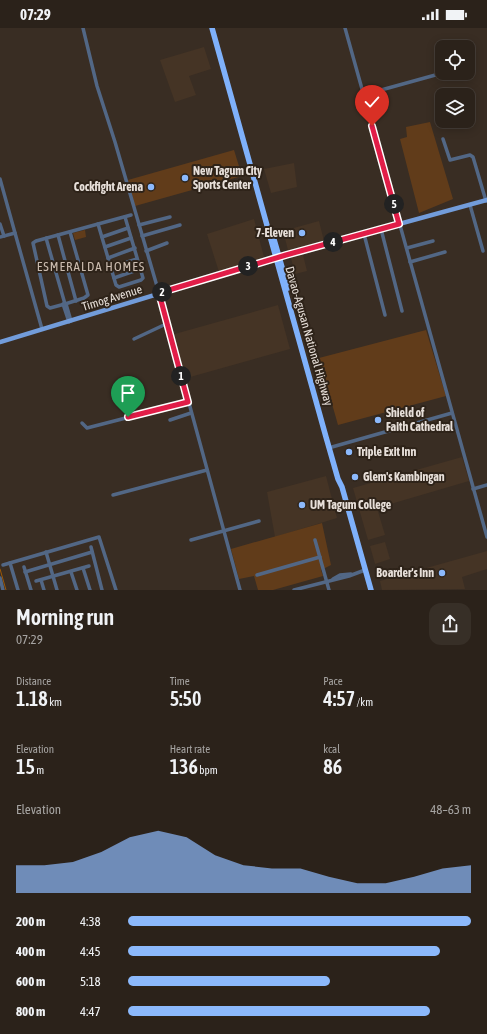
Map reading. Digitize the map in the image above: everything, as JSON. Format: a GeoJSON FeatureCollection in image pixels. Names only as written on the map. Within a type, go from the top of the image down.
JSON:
{"type":"FeatureCollection","features":[{"type":"Feature","properties":{"kind":"highway","name":"Davao-Agusan National Highway"},"geometry":{"type":"LineString","coordinates":[[212,28],[224,64]]}},
{"type":"Feature","properties":{"kind":"highway","name":"Davao-Agusan National Highway"},"geometry":{"type":"LineString","coordinates":[[215,28],[338,479],[342,487],[371,590]]}},
{"type":"Feature","properties":{"kind":"highway","name":"Davao-Agusan National Highway"},"geometry":{"type":"LineString","coordinates":[[327,436],[342,478],[342,487]]}},
{"type":"Feature","properties":{"kind":"main road","name":"Timog Avenue"},"geometry":{"type":"LineString","coordinates":[[0,342],[277,258],[486,201]]}},
{"type":"Feature","properties":{"kind":"street"},"geometry":{"type":"LineString","coordinates":[[83,28],[97,86],[159,293],[166,324],[240,590]]}},
{"type":"Feature","properties":{"kind":"street"},"geometry":{"type":"LineString","coordinates":[[345,28],[473,489],[485,522],[487,536]]}},
{"type":"Feature","properties":{"kind":"street"},"geometry":{"type":"LineString","coordinates":[[363,95],[435,75]]}},
{"type":"Feature","properties":{"kind":"street"},"geometry":{"type":"LineString","coordinates":[[444,139],[450,160],[470,155],[473,157],[486,201]]}},
{"type":"Feature","properties":{"kind":"street"},"geometry":{"type":"LineString","coordinates":[[0,179],[42,329]]}},
{"type":"Feature","properties":{"kind":"street"},"geometry":{"type":"LineString","coordinates":[[482,187],[487,185]]}},
{"type":"Feature","properties":{"kind":"street"},"geometry":{"type":"LineString","coordinates":[[0,198],[5,196]]}},
{"type":"Feature","properties":{"kind":"street"},"geometry":{"type":"LineString","coordinates":[[470,205],[483,252]]}},
{"type":"Feature","properties":{"kind":"street"},"geometry":{"type":"LineString","coordinates":[[70,232],[88,294],[87,297],[51,308],[47,306],[33,245],[34,242],[131,215]]}},
{"type":"Feature","properties":{"kind":"street"},"geometry":{"type":"LineString","coordinates":[[98,224],[118,287],[141,280],[143,277],[125,217]]}},
{"type":"Feature","properties":{"kind":"street"},"geometry":{"type":"LineString","coordinates":[[139,225],[170,217]]}},
{"type":"Feature","properties":{"kind":"street"},"geometry":{"type":"LineString","coordinates":[[0,224],[2,236],[15,233]]}},
{"type":"Feature","properties":{"kind":"street"},"geometry":{"type":"LineString","coordinates":[[142,236],[180,225]]}},
{"type":"Feature","properties":{"kind":"street"},"geometry":{"type":"LineString","coordinates":[[102,237],[128,228]]}},
{"type":"Feature","properties":{"kind":"street"},"geometry":{"type":"LineString","coordinates":[[381,229],[402,311]]}},
{"type":"Feature","properties":{"kind":"street"},"geometry":{"type":"LineString","coordinates":[[364,234],[385,315]]}},
{"type":"Feature","properties":{"kind":"street"},"geometry":{"type":"LineString","coordinates":[[58,235],[76,301]]}},
{"type":"Feature","properties":{"kind":"street"},"geometry":{"type":"LineString","coordinates":[[46,238],[70,321]]}},
{"type":"Feature","properties":{"kind":"street"},"geometry":{"type":"LineString","coordinates":[[105,247],[132,238]]}},
{"type":"Feature","properties":{"kind":"street"},"geometry":{"type":"LineString","coordinates":[[406,248],[433,241]]}},
{"type":"Feature","properties":{"kind":"street"},"geometry":{"type":"LineString","coordinates":[[146,251],[167,243]]}},
{"type":"Feature","properties":{"kind":"street"},"geometry":{"type":"LineString","coordinates":[[108,258],[135,248]]}},
{"type":"Feature","properties":{"kind":"street"},"geometry":{"type":"LineString","coordinates":[[410,262],[445,252]]}},
{"type":"Feature","properties":{"kind":"street"},"geometry":{"type":"LineString","coordinates":[[111,267],[137,259]]}},
{"type":"Feature","properties":{"kind":"street"},"geometry":{"type":"LineString","coordinates":[[114,278],[140,269]]}},
{"type":"Feature","properties":{"kind":"street"},"geometry":{"type":"LineString","coordinates":[[134,339],[166,324]]}},
{"type":"Feature","properties":{"kind":"street"},"geometry":{"type":"LineString","coordinates":[[82,423],[87,428],[188,402]]}},
{"type":"Feature","properties":{"kind":"street"},"geometry":{"type":"LineString","coordinates":[[170,420],[191,413]]}},
{"type":"Feature","properties":{"kind":"street"},"geometry":{"type":"LineString","coordinates":[[332,447],[452,413]]}},
{"type":"Feature","properties":{"kind":"street"},"geometry":{"type":"LineString","coordinates":[[113,496],[206,470]]}},
{"type":"Feature","properties":{"kind":"street"},"geometry":{"type":"LineString","coordinates":[[473,489],[487,485]]}},
{"type":"Feature","properties":{"kind":"street"},"geometry":{"type":"LineString","coordinates":[[190,540],[259,521]]}},
{"type":"Feature","properties":{"kind":"street"},"geometry":{"type":"LineString","coordinates":[[3,565],[100,538],[116,590]]}},
{"type":"Feature","properties":{"kind":"street"},"geometry":{"type":"LineString","coordinates":[[315,540],[329,590]]}},
{"type":"Feature","properties":{"kind":"street"},"geometry":{"type":"LineString","coordinates":[[91,547],[102,590]]}},
{"type":"Feature","properties":{"kind":"street"},"geometry":{"type":"LineString","coordinates":[[46,552],[57,590]]}},
{"type":"Feature","properties":{"kind":"street"},"geometry":{"type":"LineString","coordinates":[[25,572],[92,552]]}},
{"type":"Feature","properties":{"kind":"street"},"geometry":{"type":"LineString","coordinates":[[257,575],[320,557]]}},
{"type":"Feature","properties":{"kind":"street"},"geometry":{"type":"LineString","coordinates":[[10,563],[18,590]]}},
{"type":"Feature","properties":{"kind":"street"},"geometry":{"type":"LineString","coordinates":[[24,566],[31,590]]}},
{"type":"Feature","properties":{"kind":"street"},"geometry":{"type":"LineString","coordinates":[[36,581],[89,566]]}},
{"type":"Feature","properties":{"kind":"street"},"geometry":{"type":"LineString","coordinates":[[83,568],[90,590]]}},
{"type":"Feature","properties":{"kind":"street"},"geometry":{"type":"LineString","coordinates":[[294,590],[365,570]]}},
{"type":"Feature","properties":{"kind":"street"},"geometry":{"type":"LineString","coordinates":[[71,572],[77,590]]}},
{"type":"Feature","properties":{"kind":"street"},"geometry":{"type":"LineString","coordinates":[[0,578],[3,590]]}},
{"type":"Feature","properties":{"kind":"street"},"geometry":{"type":"LineString","coordinates":[[41,580],[44,590]]}},
{"type":"Feature","properties":{"kind":"shaded area"},"geometry":{"type":"Polygon","coordinates":[[[204,47],[211,69],[189,76],[196,95],[175,102],[160,60],[204,47]]]}},
{"type":"Feature","properties":{"kind":"shaded area"},"geometry":{"type":"Polygon","coordinates":[[[430,122],[453,199],[419,213],[400,139],[407,137],[406,127],[430,122]]]}},
{"type":"Feature","properties":{"kind":"shaded area","name":"New Tagum City Sports Center"},"geometry":{"type":"Polygon","coordinates":[[[234,150],[242,176],[135,206],[128,180],[234,150]]]}},
{"type":"Feature","properties":{"kind":"shaded area"},"geometry":{"type":"Polygon","coordinates":[[[294,163],[297,187],[271,193],[264,169],[294,163]]]}},
{"type":"Feature","properties":{"kind":"shaded area"},"geometry":{"type":"Polygon","coordinates":[[[254,219],[264,257],[219,272],[207,234],[254,219]]]}},
{"type":"Feature","properties":{"kind":"shaded area"},"geometry":{"type":"Polygon","coordinates":[[[319,221],[324,241],[288,250],[283,231],[319,221]]]}},
{"type":"Feature","properties":{"kind":"shaded area"},"geometry":{"type":"Polygon","coordinates":[[[85,230],[86,237],[75,240],[73,233],[85,230]]]}},
{"type":"Feature","properties":{"kind":"shaded area"},"geometry":{"type":"Polygon","coordinates":[[[303,255],[307,271],[295,274],[291,258],[303,255]]]}},
{"type":"Feature","properties":{"kind":"shaded area"},"geometry":{"type":"Polygon","coordinates":[[[278,305],[290,349],[183,379],[171,335],[278,305]]]}},
{"type":"Feature","properties":{"kind":"shaded area"},"geometry":{"type":"Polygon","coordinates":[[[426,330],[446,396],[338,425],[319,358],[426,330]]]}},
{"type":"Feature","properties":{"kind":"shaded area"},"geometry":{"type":"Polygon","coordinates":[[[462,457],[469,481],[377,508],[385,535],[368,540],[353,488],[462,457]]]}},
{"type":"Feature","properties":{"kind":"shaded area","name":"UM Tagum College"},"geometry":{"type":"Polygon","coordinates":[[[326,476],[337,518],[275,537],[267,492],[326,476]]]}},
{"type":"Feature","properties":{"kind":"shaded area"},"geometry":{"type":"Polygon","coordinates":[[[322,523],[331,565],[321,570],[323,576],[273,590],[258,590],[254,576],[239,579],[231,549],[322,523]]]}},
{"type":"Feature","properties":{"kind":"shaded area"},"geometry":{"type":"Polygon","coordinates":[[[385,542],[390,559],[375,564],[370,546],[385,542]]]}},
{"type":"Feature","properties":{"kind":"shaded area","name":"Boarder's Inn"},"geometry":{"type":"Polygon","coordinates":[[[487,551],[487,569],[462,577],[465,589],[382,590],[380,581],[487,551]]]}},
{"type":"Feature","properties":{"kind":"waterway"},"geometry":{"type":"LineString","coordinates":[[0,569],[6,590]]}},
{"type":"Feature","properties":{"kind":"place","name":"New Tagum City Sports Center"},"geometry":{"type":"Point","coordinates":[185,178]}},
{"type":"Feature","properties":{"kind":"place","name":"Cockfight Arena"},"geometry":{"type":"Point","coordinates":[151,187]}},
{"type":"Feature","properties":{"kind":"place","name":"7-Eleven"},"geometry":{"type":"Point","coordinates":[302,233]}},
{"type":"Feature","properties":{"kind":"place","name":"Shield of Faith Cathedral"},"geometry":{"type":"Point","coordinates":[378,420]}},
{"type":"Feature","properties":{"kind":"place","name":"Triple Exit Inn"},"geometry":{"type":"Point","coordinates":[349,452]}},
{"type":"Feature","properties":{"kind":"place","name":"Glem's Kambingan"},"geometry":{"type":"Point","coordinates":[355,477]}},
{"type":"Feature","properties":{"kind":"place","name":"UM Tagum College"},"geometry":{"type":"Point","coordinates":[302,505]}},
{"type":"Feature","properties":{"kind":"place","name":"Boarder's Inn"},"geometry":{"type":"Point","coordinates":[442,573]}},
{"type":"Feature","properties":{"kind":"district","name":"ESMERALDA HOMES"},"geometry":{"type":"Point","coordinates":[91,266]}},
{"type":"Feature","properties":{"kind":"route"},"geometry":{"type":"LineString","coordinates":[[128,417],[188,402],[166,324],[159,293],[286,255],[399,224],[372,126]]}}]}
